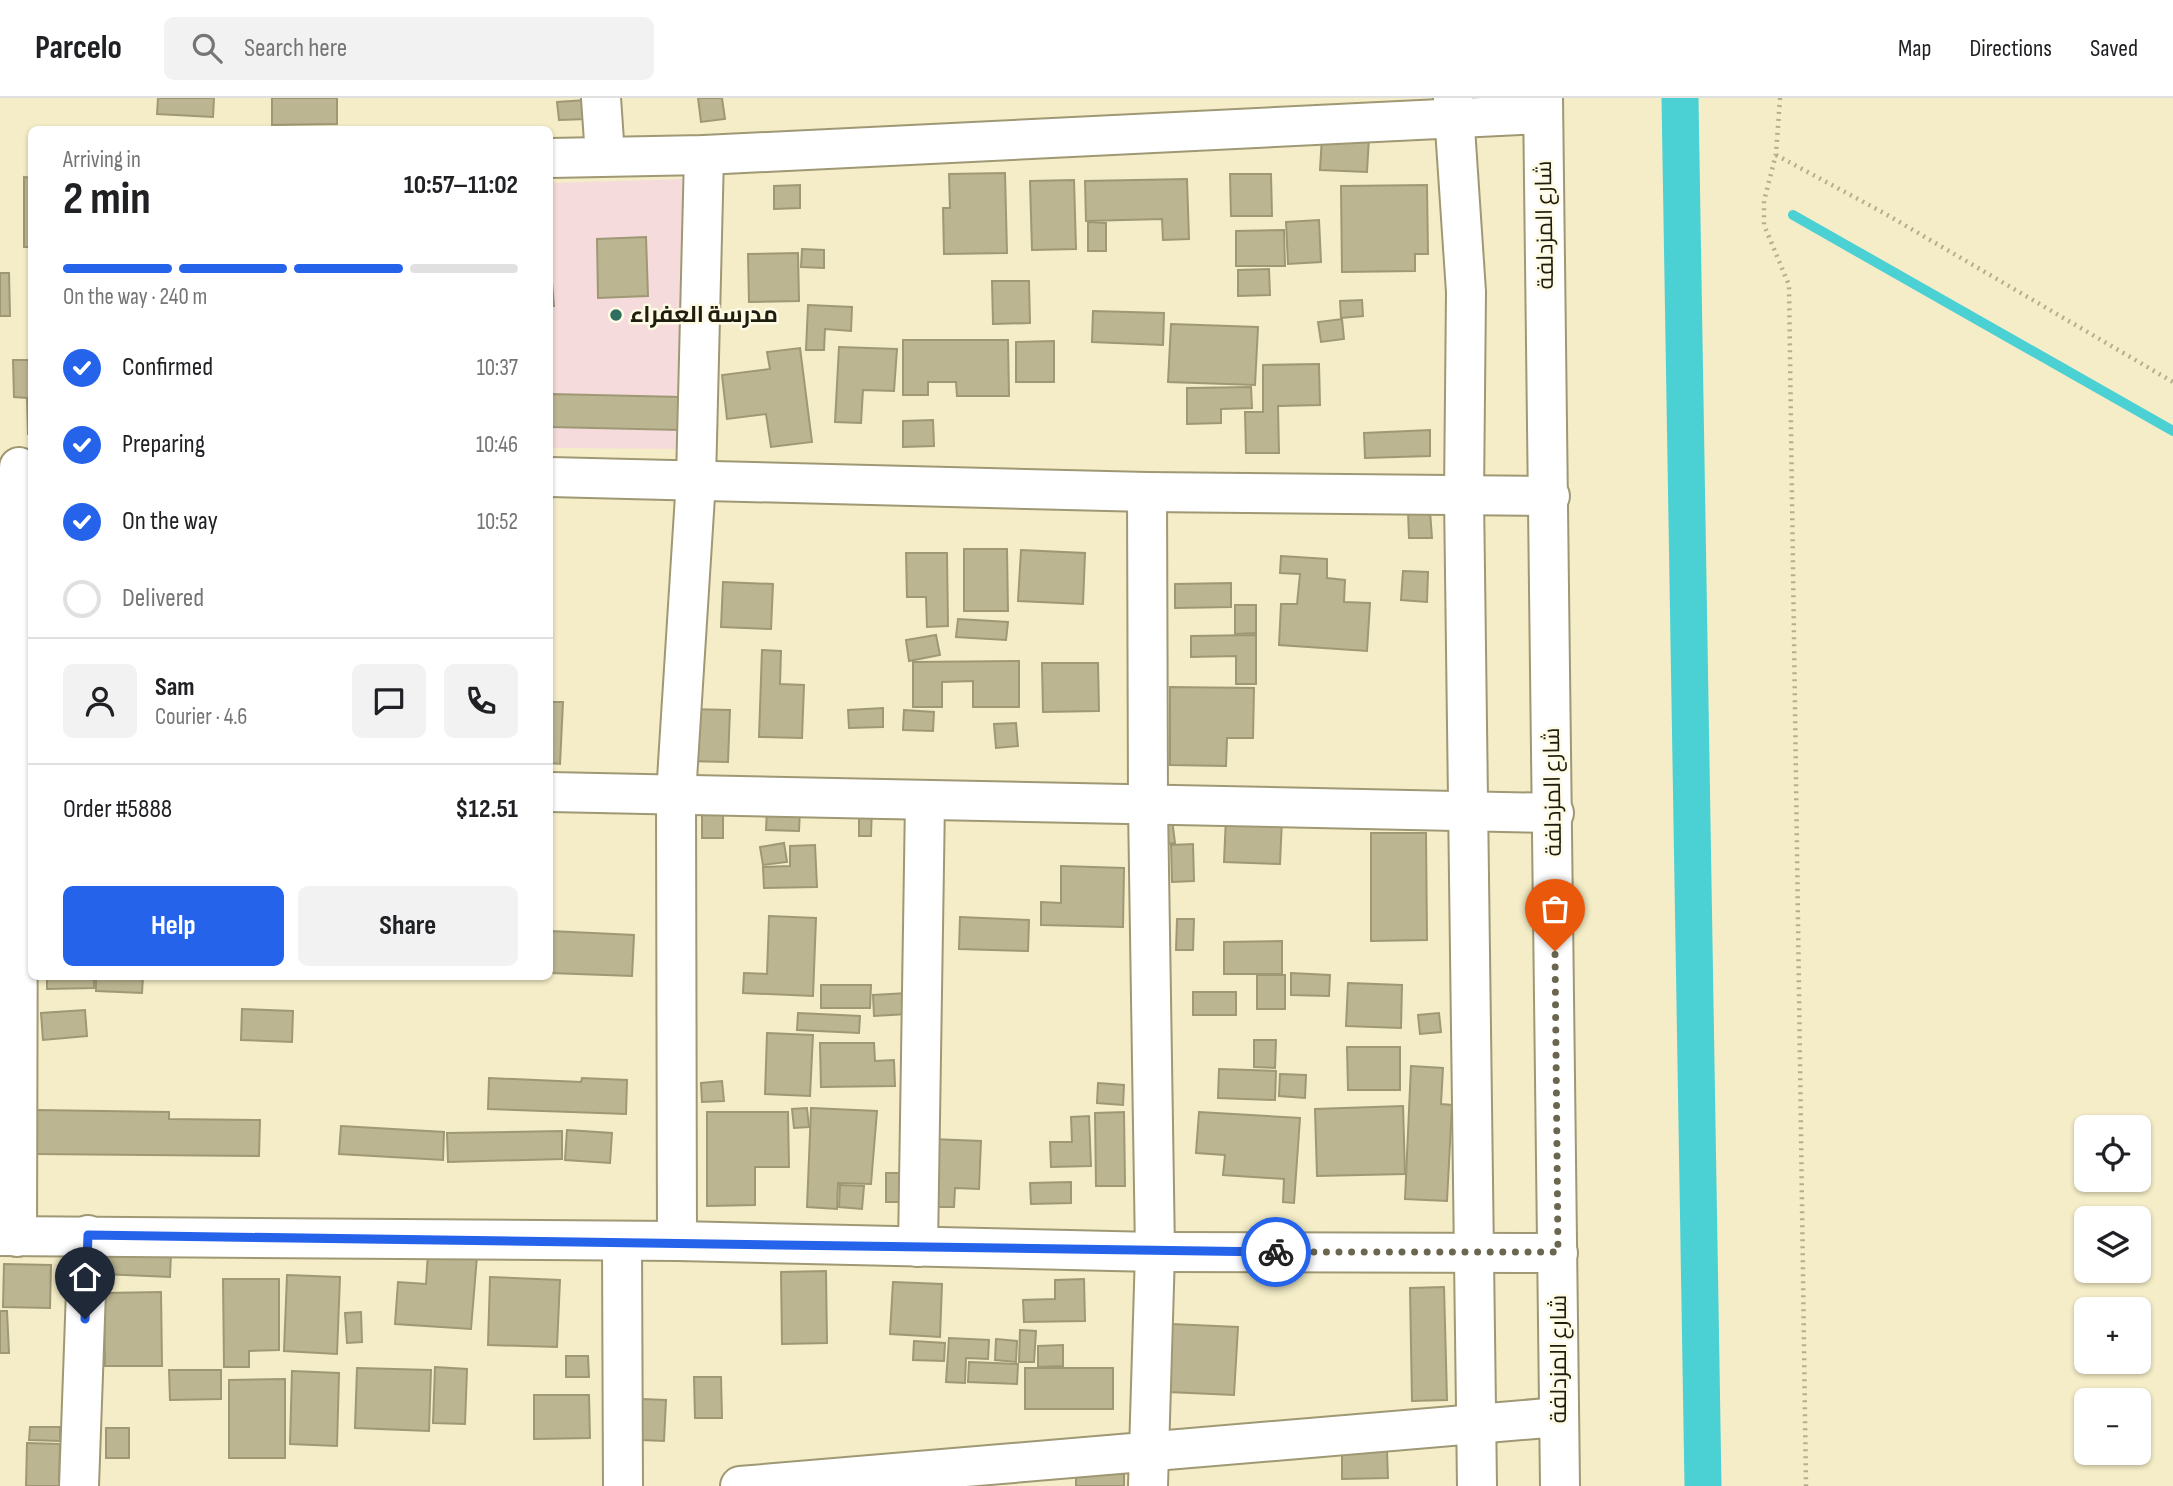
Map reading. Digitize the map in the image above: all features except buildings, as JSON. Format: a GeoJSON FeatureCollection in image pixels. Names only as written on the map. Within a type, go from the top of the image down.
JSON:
{"type":"FeatureCollection","features":[{"type":"Feature","properties":{"kind":"street"},"geometry":{"type":"LineString","coordinates":[[601,98],[605,156]]}},
{"type":"Feature","properties":{"kind":"street"},"geometry":{"type":"LineString","coordinates":[[553,158],[704,155],[1453,108],[1543,106]]}},
{"type":"Feature","properties":{"kind":"street","name":"شارع المزدلفة"},"geometry":{"type":"LineString","coordinates":[[1543,106],[1554,813],[1560,1486]]}},
{"type":"Feature","properties":{"kind":"street"},"geometry":{"type":"LineString","coordinates":[[1453,108],[1466,292],[1464,496],[1477,1486]]}},
{"type":"Feature","properties":{"kind":"street"},"geometry":{"type":"LineString","coordinates":[[677,1241],[676,794],[696,480],[704,155]]}},
{"type":"Feature","properties":{"kind":"street"},"geometry":{"type":"LineString","coordinates":[[17,467],[17,783],[8,1237],[88,1235],[622,1243],[677,1241],[1155,1252],[1558,1252]]}},
{"type":"Feature","properties":{"kind":"street"},"geometry":{"type":"LineString","coordinates":[[553,477],[1147,492],[1550,496]]}},
{"type":"Feature","properties":{"kind":"street"},"geometry":{"type":"LineString","coordinates":[[1147,492],[1148,806],[1155,1252],[1148,1470]]}},
{"type":"Feature","properties":{"kind":"street"},"geometry":{"type":"LineString","coordinates":[[553,792],[1554,813]]}},
{"type":"Feature","properties":{"kind":"street"},"geometry":{"type":"LineString","coordinates":[[918,1247],[925,801]]}},
{"type":"Feature","properties":{"kind":"street"},"geometry":{"type":"LineString","coordinates":[[79,1486],[88,1235]]}},
{"type":"Feature","properties":{"kind":"street"},"geometry":{"type":"LineString","coordinates":[[622,1243],[623,1486]]}},
{"type":"Feature","properties":{"kind":"street"},"geometry":{"type":"LineString","coordinates":[[740,1486],[1148,1470],[1477,1423],[1559,1417]]}},
{"type":"Feature","properties":{"kind":"path"},"geometry":{"type":"LineString","coordinates":[[1780,98],[1776,155],[1764,201],[1764,225],[1789,285],[1806,1486]]}},
{"type":"Feature","properties":{"kind":"path"},"geometry":{"type":"LineString","coordinates":[[1776,155],[1884,214],[2173,382]]}},
{"type":"Feature","properties":{"kind":"shaded area","name":"مدرسة العفراء"},"geometry":{"type":"Polygon","coordinates":[[[685,179],[682,449],[553,448],[553,183],[685,179]]]}},
{"type":"Feature","properties":{"kind":"waterway"},"geometry":{"type":"LineString","coordinates":[[1680,98],[1703,1486]]}},
{"type":"Feature","properties":{"kind":"waterway"},"geometry":{"type":"LineString","coordinates":[[1793,215],[2173,431]]}},
{"type":"Feature","properties":{"kind":"way so far"},"geometry":{"type":"LineString","coordinates":[[1276,1252],[1558,1252],[1555,951]]}},
{"type":"Feature","properties":{"kind":"place","name":"مدرسة العفراء"},"geometry":{"type":"Point","coordinates":[616,315]}},
{"type":"Feature","properties":{"kind":"route"},"geometry":{"type":"LineString","coordinates":[[85,1319],[88,1235],[622,1243],[677,1241],[1155,1252],[1276,1252]]}}]}
